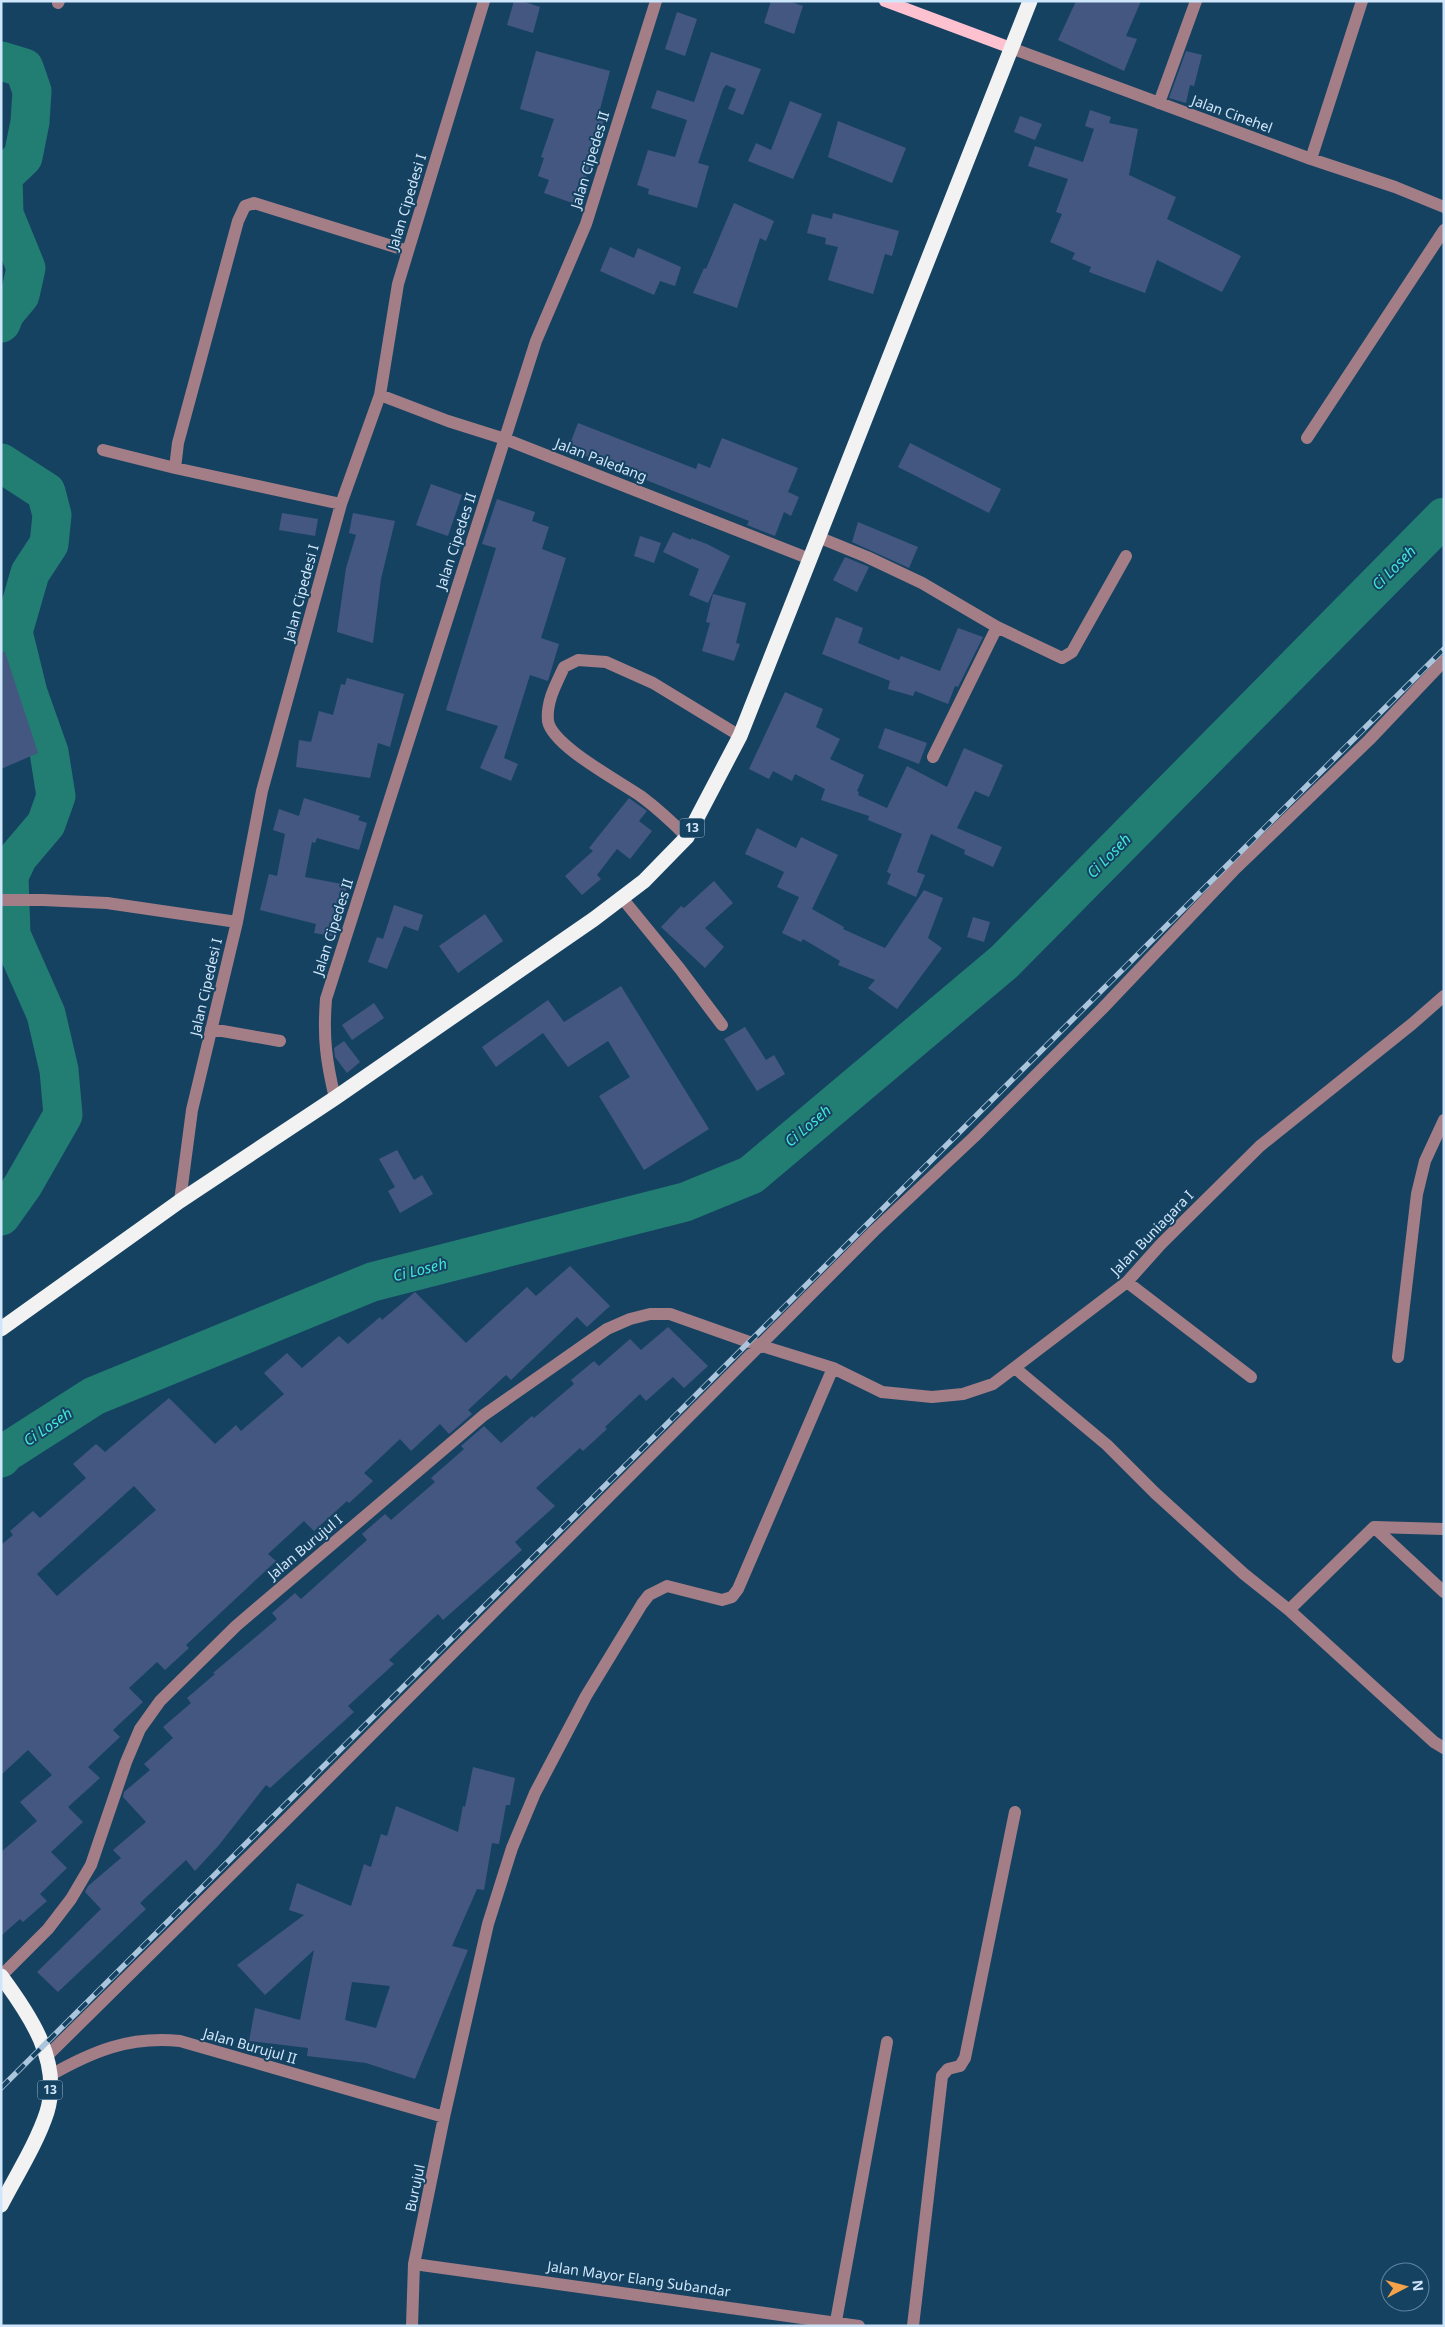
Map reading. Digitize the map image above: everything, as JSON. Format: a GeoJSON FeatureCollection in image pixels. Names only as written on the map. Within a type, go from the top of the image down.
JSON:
{"type":"FeatureCollection","features":[{"type":"Feature","properties":{"kind":"highway","name":"13"},"geometry":{"type":"LineString","coordinates":[[6,1325],[180,1201],[335,1098],[622,898],[664,862],[687,837],[740,736],[1030,1]]}},
{"type":"Feature","properties":{"kind":"highway","name":"13"},"geometry":{"type":"LineString","coordinates":[[1,1976],[34,2024],[46,2057],[50,2096],[47,2111],[1,2205]]}},
{"type":"Feature","properties":{"kind":"main road"},"geometry":{"type":"LineString","coordinates":[[885,1],[1011,48]]}},
{"type":"Feature","properties":{"kind":"street","name":"Jalan Cipedesi I"},"geometry":{"type":"LineString","coordinates":[[180,1201],[192,1110],[237,922],[262,791],[341,504],[380,395],[398,284],[484,1]]}},
{"type":"Feature","properties":{"kind":"street","name":"Jalan Cipedes II"},"geometry":{"type":"LineString","coordinates":[[335,1098],[327,1066],[323,1034],[326,999],[536,341],[586,224],[656,1]]}},
{"type":"Feature","properties":{"kind":"street"},"geometry":{"type":"LineString","coordinates":[[1159,103],[1196,1]]}},
{"type":"Feature","properties":{"kind":"street"},"geometry":{"type":"LineString","coordinates":[[1311,158],[1362,1]]}},
{"type":"Feature","properties":{"kind":"street","name":"Jalan Cinehel"},"geometry":{"type":"LineString","coordinates":[[1011,48],[1395,187],[1444,207]]}},
{"type":"Feature","properties":{"kind":"street"},"geometry":{"type":"LineString","coordinates":[[174,468],[178,443],[193,384],[238,220],[245,206],[254,203],[408,250]]}},
{"type":"Feature","properties":{"kind":"street"},"geometry":{"type":"LineString","coordinates":[[1307,438],[1444,230]]}},
{"type":"Feature","properties":{"kind":"street","name":"Jalan Paledang"},"geometry":{"type":"LineString","coordinates":[[380,395],[448,422],[505,439],[810,559]]}},
{"type":"Feature","properties":{"kind":"street"},"geometry":{"type":"LineString","coordinates":[[102,450],[174,468],[341,504]]}},
{"type":"Feature","properties":{"kind":"street"},"geometry":{"type":"LineString","coordinates":[[818,537],[867,556],[922,583],[997,627],[1058,656],[1068,656],[1082,635],[1126,556]]}},
{"type":"Feature","properties":{"kind":"street"},"geometry":{"type":"LineString","coordinates":[[933,757],[997,627]]}},
{"type":"Feature","properties":{"kind":"street"},"geometry":{"type":"LineString","coordinates":[[687,837],[665,815],[642,797],[567,747],[553,732],[548,722],[548,705],[564,667],[578,660],[606,662],[653,684],[740,736]]}},
{"type":"Feature","properties":{"kind":"street"},"geometry":{"type":"LineString","coordinates":[[46,2057],[874,1231],[974,1137],[1102,1009],[1266,838],[1369,740],[1444,661]]}},
{"type":"Feature","properties":{"kind":"street"},"geometry":{"type":"LineString","coordinates":[[622,898],[680,968],[722,1025]]}},
{"type":"Feature","properties":{"kind":"street"},"geometry":{"type":"LineString","coordinates":[[1,900],[107,903],[237,922]]}},
{"type":"Feature","properties":{"kind":"street","name":"Jalan Buniagara I"},"geometry":{"type":"LineString","coordinates":[[760,1345],[833,1368],[882,1392],[932,1397],[963,1394],[993,1384],[1127,1282],[1161,1244],[1260,1146],[1444,996]]}},
{"type":"Feature","properties":{"kind":"street"},"geometry":{"type":"LineString","coordinates":[[211,1029],[280,1041]]}},
{"type":"Feature","properties":{"kind":"street"},"geometry":{"type":"LineString","coordinates":[[1398,1356],[1417,1194],[1426,1161],[1444,1120]]}},
{"type":"Feature","properties":{"kind":"street"},"geometry":{"type":"LineString","coordinates":[[1127,1282],[1251,1378]]}},
{"type":"Feature","properties":{"kind":"street","name":"Jalan Burujul I"},"geometry":{"type":"LineString","coordinates":[[1,1976],[54,1921],[71,1899],[91,1865],[126,1762],[140,1729],[160,1701],[236,1626],[484,1415],[607,1330],[630,1319],[650,1314],[670,1314],[760,1345]]}},
{"type":"Feature","properties":{"kind":"street","name":"Burujul"},"geometry":{"type":"LineString","coordinates":[[412,2326],[414,2264],[444,2118],[488,1924],[512,1848],[535,1793],[586,1696],[648,1595],[666,1586],[722,1600],[732,1597],[738,1589],[833,1368]]}},
{"type":"Feature","properties":{"kind":"street"},"geometry":{"type":"LineString","coordinates":[[1015,1368],[1107,1445],[1155,1493],[1244,1574],[1289,1610],[1434,1742],[1444,1748]]}},
{"type":"Feature","properties":{"kind":"street"},"geometry":{"type":"LineString","coordinates":[[1289,1610],[1374,1527],[1444,1529]]}},
{"type":"Feature","properties":{"kind":"street"},"geometry":{"type":"LineString","coordinates":[[1374,1527],[1444,1592]]}},
{"type":"Feature","properties":{"kind":"street"},"geometry":{"type":"LineString","coordinates":[[913,2326],[942,2076],[948,2069],[960,2066],[965,2058],[1015,1812]]}},
{"type":"Feature","properties":{"kind":"street","name":"Jalan Burujul II"},"geometry":{"type":"LineString","coordinates":[[49,2076],[98,2051],[125,2043],[155,2039],[180,2041],[444,2118]]}},
{"type":"Feature","properties":{"kind":"street"},"geometry":{"type":"LineString","coordinates":[[836,2321],[886,2042]]}},
{"type":"Feature","properties":{"kind":"street","name":"Jalan Mayor Elang Subandar"},"geometry":{"type":"LineString","coordinates":[[414,2264],[836,2321],[859,2326]]}},
{"type":"Feature","properties":{"kind":"building"},"geometry":{"type":"Polygon","coordinates":[[[514,1],[522,1],[540,7],[533,33],[507,25],[514,1]]]}},
{"type":"Feature","properties":{"kind":"building"},"geometry":{"type":"Polygon","coordinates":[[[771,1],[789,1],[803,6],[794,34],[764,23],[771,1]]]}},
{"type":"Feature","properties":{"kind":"building"},"geometry":{"type":"Polygon","coordinates":[[[1076,1],[1141,1],[1126,36],[1137,39],[1124,71],[1058,40],[1076,1]]]}},
{"type":"Feature","properties":{"kind":"building"},"geometry":{"type":"Polygon","coordinates":[[[677,12],[697,19],[685,56],[665,49],[677,12]]]}},
{"type":"Feature","properties":{"kind":"building"},"geometry":{"type":"Polygon","coordinates":[[[536,51],[610,71],[598,117],[604,119],[578,205],[544,193],[549,180],[538,176],[544,158],[541,157],[554,119],[520,109],[536,51]]]}},
{"type":"Feature","properties":{"kind":"building"},"geometry":{"type":"Polygon","coordinates":[[[1186,51],[1202,55],[1194,86],[1190,85],[1186,103],[1169,98],[1186,51]]]}},
{"type":"Feature","properties":{"kind":"building"},"geometry":{"type":"Polygon","coordinates":[[[711,52],[761,69],[743,115],[728,109],[736,89],[726,85],[723,89],[698,163],[709,166],[697,208],[648,194],[649,189],[637,185],[648,150],[675,157],[687,120],[651,108],[657,90],[694,102],[711,52]]]}},
{"type":"Feature","properties":{"kind":"building"},"geometry":{"type":"Polygon","coordinates":[[[790,101],[822,114],[793,179],[748,161],[756,143],[771,150],[790,101]]]}},
{"type":"Feature","properties":{"kind":"building"},"geometry":{"type":"Polygon","coordinates":[[[1090,110],[1111,117],[1109,123],[1138,129],[1129,175],[1176,197],[1167,219],[1241,256],[1222,292],[1157,260],[1145,293],[1089,272],[1091,267],[1072,259],[1075,253],[1050,242],[1062,214],[1056,212],[1068,179],[1028,166],[1035,146],[1083,162],[1094,129],[1085,126],[1090,110]]]}},
{"type":"Feature","properties":{"kind":"building"},"geometry":{"type":"Polygon","coordinates":[[[1020,116],[1042,124],[1035,140],[1014,132],[1020,116]]]}},
{"type":"Feature","properties":{"kind":"building"},"geometry":{"type":"Polygon","coordinates":[[[838,121],[906,148],[892,183],[828,157],[838,121]]]}},
{"type":"Feature","properties":{"kind":"building"},"geometry":{"type":"Polygon","coordinates":[[[734,203],[774,221],[766,241],[760,238],[737,308],[693,293],[704,268],[706,269],[734,203]]]}},
{"type":"Feature","properties":{"kind":"building"},"geometry":{"type":"Polygon","coordinates":[[[833,213],[899,231],[892,256],[885,254],[873,294],[828,280],[838,247],[825,244],[826,238],[807,233],[812,214],[832,219],[833,213]]]}},
{"type":"Feature","properties":{"kind":"building"},"geometry":{"type":"Polygon","coordinates":[[[610,247],[634,258],[638,248],[681,267],[675,286],[660,281],[654,295],[600,271],[610,247]]]}},
{"type":"Feature","properties":{"kind":"building"},"geometry":{"type":"Polygon","coordinates":[[[578,423],[696,469],[698,463],[710,468],[722,438],[798,468],[788,492],[799,497],[791,516],[784,512],[775,536],[747,525],[749,521],[568,449],[578,423]]]}},
{"type":"Feature","properties":{"kind":"building"},"geometry":{"type":"Polygon","coordinates":[[[910,443],[1001,489],[989,513],[898,467],[910,443]]]}},
{"type":"Feature","properties":{"kind":"building"},"geometry":{"type":"Polygon","coordinates":[[[431,484],[462,495],[448,536],[416,525],[431,484]]]}},
{"type":"Feature","properties":{"kind":"building"},"geometry":{"type":"Polygon","coordinates":[[[497,499],[535,512],[532,521],[549,527],[542,549],[566,558],[541,638],[559,644],[548,681],[530,675],[504,758],[518,764],[511,781],[480,768],[498,726],[446,710],[496,548],[482,544],[497,499]]]}},
{"type":"Feature","properties":{"kind":"building"},"geometry":{"type":"Polygon","coordinates":[[[282,513],[318,519],[315,536],[279,530],[282,513]]]}},
{"type":"Feature","properties":{"kind":"building"},"geometry":{"type":"Polygon","coordinates":[[[353,513],[395,521],[381,579],[373,643],[337,632],[346,568],[356,535],[349,533],[353,513]]]}},
{"type":"Feature","properties":{"kind":"building"},"geometry":{"type":"Polygon","coordinates":[[[858,522],[918,547],[909,568],[852,542],[858,522]]]}},
{"type":"Feature","properties":{"kind":"building"},"geometry":{"type":"Polygon","coordinates":[[[673,532],[691,540],[691,538],[707,544],[730,556],[708,603],[689,595],[699,569],[663,552],[673,532]]]}},
{"type":"Feature","properties":{"kind":"building"},"geometry":{"type":"Polygon","coordinates":[[[640,536],[661,543],[654,563],[634,556],[640,536]]]}},
{"type":"Feature","properties":{"kind":"building"},"geometry":{"type":"Polygon","coordinates":[[[845,557],[869,567],[857,592],[833,580],[845,557]]]}},
{"type":"Feature","properties":{"kind":"building"},"geometry":{"type":"Polygon","coordinates":[[[713,594],[746,603],[736,643],[740,644],[734,661],[702,651],[710,623],[706,622],[713,594]]]}},
{"type":"Feature","properties":{"kind":"building"},"geometry":{"type":"Polygon","coordinates":[[[836,617],[863,628],[858,643],[899,660],[901,656],[940,671],[958,628],[983,637],[958,687],[955,686],[948,704],[915,691],[913,696],[888,689],[890,681],[822,654],[836,617]]]}},
{"type":"Feature","properties":{"kind":"building"},"geometry":{"type":"Polygon","coordinates":[[[1,652],[5,652],[38,753],[1,769],[1,652]]]}},
{"type":"Feature","properties":{"kind":"building"},"geometry":{"type":"Polygon","coordinates":[[[347,678],[404,694],[390,747],[378,743],[370,778],[296,767],[299,740],[311,742],[319,711],[333,715],[341,684],[345,685],[347,678]]]}},
{"type":"Feature","properties":{"kind":"building"},"geometry":{"type":"Polygon","coordinates":[[[785,692],[823,709],[816,727],[840,739],[830,759],[864,775],[857,791],[859,792],[858,795],[887,808],[907,766],[947,787],[964,748],[1003,765],[989,797],[975,791],[957,828],[1002,847],[993,867],[964,854],[965,850],[931,834],[917,872],[925,875],[916,897],[887,884],[891,874],[887,872],[902,834],[868,820],[869,816],[821,800],[825,789],[795,774],[792,781],[773,771],[769,779],[749,769],[785,692]]]}},
{"type":"Feature","properties":{"kind":"building"},"geometry":{"type":"Polygon","coordinates":[[[885,728],[927,743],[919,764],[878,748],[885,728]]]}},
{"type":"Feature","properties":{"kind":"building"},"geometry":{"type":"Polygon","coordinates":[[[304,798],[360,816],[358,820],[367,823],[359,850],[317,838],[315,843],[312,842],[305,877],[347,885],[337,937],[314,933],[316,924],[260,910],[269,874],[277,876],[285,834],[273,830],[279,809],[299,816],[304,798]]]}},
{"type":"Feature","properties":{"kind":"building"},"geometry":{"type":"Polygon","coordinates":[[[629,798],[647,811],[639,821],[652,831],[630,859],[617,849],[597,875],[601,879],[582,895],[565,876],[593,851],[589,848],[629,798]]]}},
{"type":"Feature","properties":{"kind":"building"},"geometry":{"type":"Polygon","coordinates":[[[757,828],[796,848],[801,837],[838,855],[812,909],[844,927],[843,929],[885,948],[924,890],[943,898],[928,938],[942,948],[897,1009],[868,988],[875,980],[838,965],[840,961],[803,939],[801,942],[782,933],[799,897],[777,887],[784,872],[745,854],[757,828]]]}},
{"type":"Feature","properties":{"kind":"building"},"geometry":{"type":"Polygon","coordinates":[[[714,881],[733,903],[705,928],[724,947],[705,968],[661,927],[681,906],[684,908],[714,881]]]}},
{"type":"Feature","properties":{"kind":"building"},"geometry":{"type":"Polygon","coordinates":[[[394,905],[423,915],[418,931],[404,926],[387,969],[368,962],[377,937],[383,939],[394,905]]]}},
{"type":"Feature","properties":{"kind":"building"},"geometry":{"type":"Polygon","coordinates":[[[485,914],[503,941],[458,973],[439,946],[485,914]]]}},
{"type":"Feature","properties":{"kind":"building"},"geometry":{"type":"Polygon","coordinates":[[[973,917],[990,922],[984,942],[967,937],[973,917]]]}},
{"type":"Feature","properties":{"kind":"building"},"geometry":{"type":"Polygon","coordinates":[[[621,986],[709,1129],[644,1170],[599,1096],[630,1077],[608,1041],[568,1067],[543,1033],[496,1067],[482,1047],[548,1000],[564,1022],[621,986]]]}},
{"type":"Feature","properties":{"kind":"building"},"geometry":{"type":"Polygon","coordinates":[[[374,1003],[384,1018],[352,1040],[342,1025],[374,1003]]]}},
{"type":"Feature","properties":{"kind":"building"},"geometry":{"type":"Polygon","coordinates":[[[745,1027],[766,1060],[774,1055],[785,1074],[757,1091],[724,1039],[745,1027]]]}},
{"type":"Feature","properties":{"kind":"building"},"geometry":{"type":"Polygon","coordinates":[[[344,1041],[360,1062],[347,1073],[335,1057],[334,1048],[344,1041]]]}},
{"type":"Feature","properties":{"kind":"building"},"geometry":{"type":"Polygon","coordinates":[[[397,1150],[414,1180],[422,1175],[433,1194],[400,1213],[388,1191],[395,1187],[379,1159],[397,1150]]]}},
{"type":"Feature","properties":{"kind":"building"},"geometry":{"type":"Polygon","coordinates":[[[570,1266],[610,1306],[587,1327],[577,1317],[511,1380],[506,1375],[468,1410],[472,1414],[449,1434],[440,1424],[411,1451],[400,1439],[364,1473],[373,1481],[349,1503],[347,1501],[314,1531],[304,1521],[268,1554],[276,1561],[186,1645],[189,1648],[165,1670],[157,1662],[129,1688],[143,1702],[113,1730],[120,1737],[88,1767],[100,1778],[68,1807],[83,1822],[51,1852],[67,1868],[40,1894],[47,1901],[23,1922],[20,1919],[1,1936],[1,1852],[37,1821],[20,1802],[52,1775],[28,1750],[1,1775],[1,1545],[13,1535],[10,1531],[33,1511],[40,1518],[86,1478],[73,1464],[96,1444],[105,1452],[169,1398],[215,1444],[236,1425],[241,1431],[284,1394],[264,1373],[287,1353],[302,1368],[339,1336],[348,1344],[380,1317],[382,1320],[415,1292],[466,1343],[527,1287],[536,1296],[570,1266]],[[134,1486],[37,1574],[57,1596],[156,1510],[134,1486]]]}},
{"type":"Feature","properties":{"kind":"building"},"geometry":{"type":"Polygon","coordinates":[[[668,1327],[708,1366],[684,1388],[673,1377],[646,1401],[640,1394],[583,1451],[580,1448],[536,1488],[555,1506],[515,1542],[522,1550],[443,1620],[438,1614],[389,1660],[394,1664],[348,1706],[354,1712],[270,1788],[266,1785],[219,1845],[195,1871],[186,1860],[140,1903],[146,1909],[58,1992],[37,1972],[101,1909],[85,1892],[88,1886],[121,1858],[113,1850],[146,1822],[123,1797],[124,1792],[150,1770],[144,1764],[173,1738],[163,1727],[191,1703],[187,1698],[215,1674],[213,1673],[277,1619],[272,1613],[295,1593],[301,1599],[367,1540],[362,1534],[385,1514],[391,1520],[435,1482],[431,1478],[464,1449],[461,1446],[484,1426],[501,1443],[532,1416],[534,1418],[574,1384],[571,1380],[594,1361],[599,1366],[630,1339],[641,1350],[668,1327]]]}},
{"type":"Feature","properties":{"kind":"building"},"geometry":{"type":"Polygon","coordinates":[[[473,1767],[515,1778],[510,1805],[506,1805],[499,1844],[492,1843],[484,1890],[477,1889],[452,1946],[468,1950],[415,2079],[366,2063],[307,2056],[308,2048],[249,2041],[255,2008],[300,2020],[314,1950],[265,1995],[237,1965],[304,1915],[289,1910],[297,1883],[351,1906],[364,1864],[371,1867],[381,1834],[387,1836],[396,1806],[458,1832],[463,1806],[465,1807],[473,1767]],[[352,1982],[345,2020],[376,2028],[390,1986],[352,1982]]]}},
{"type":"Feature","properties":{"kind":"waterway"},"geometry":{"type":"LineString","coordinates":[[1,61],[24,68],[32,91],[30,122],[23,157],[3,176],[4,214],[26,268],[20,295],[5,313],[1,323]]}},
{"type":"Feature","properties":{"kind":"waterway"},"geometry":{"type":"LineString","coordinates":[[1,463],[46,492],[52,515],[49,544],[30,573],[13,632],[28,693],[49,752],[56,796],[46,824],[18,857],[9,876],[11,935],[46,1014],[59,1070],[63,1115],[23,1185],[1,1216]]}},
{"type":"Feature","properties":{"kind":"waterway","name":"Ci Loseh"},"geometry":{"type":"LineString","coordinates":[[1,1458],[5,1453],[94,1396],[372,1282],[685,1202],[751,1175],[1004,962],[1444,517]]}},
{"type":"Feature","properties":{"kind":"railway"},"geometry":{"type":"LineString","coordinates":[[1,2088],[1444,649]]}}]}
